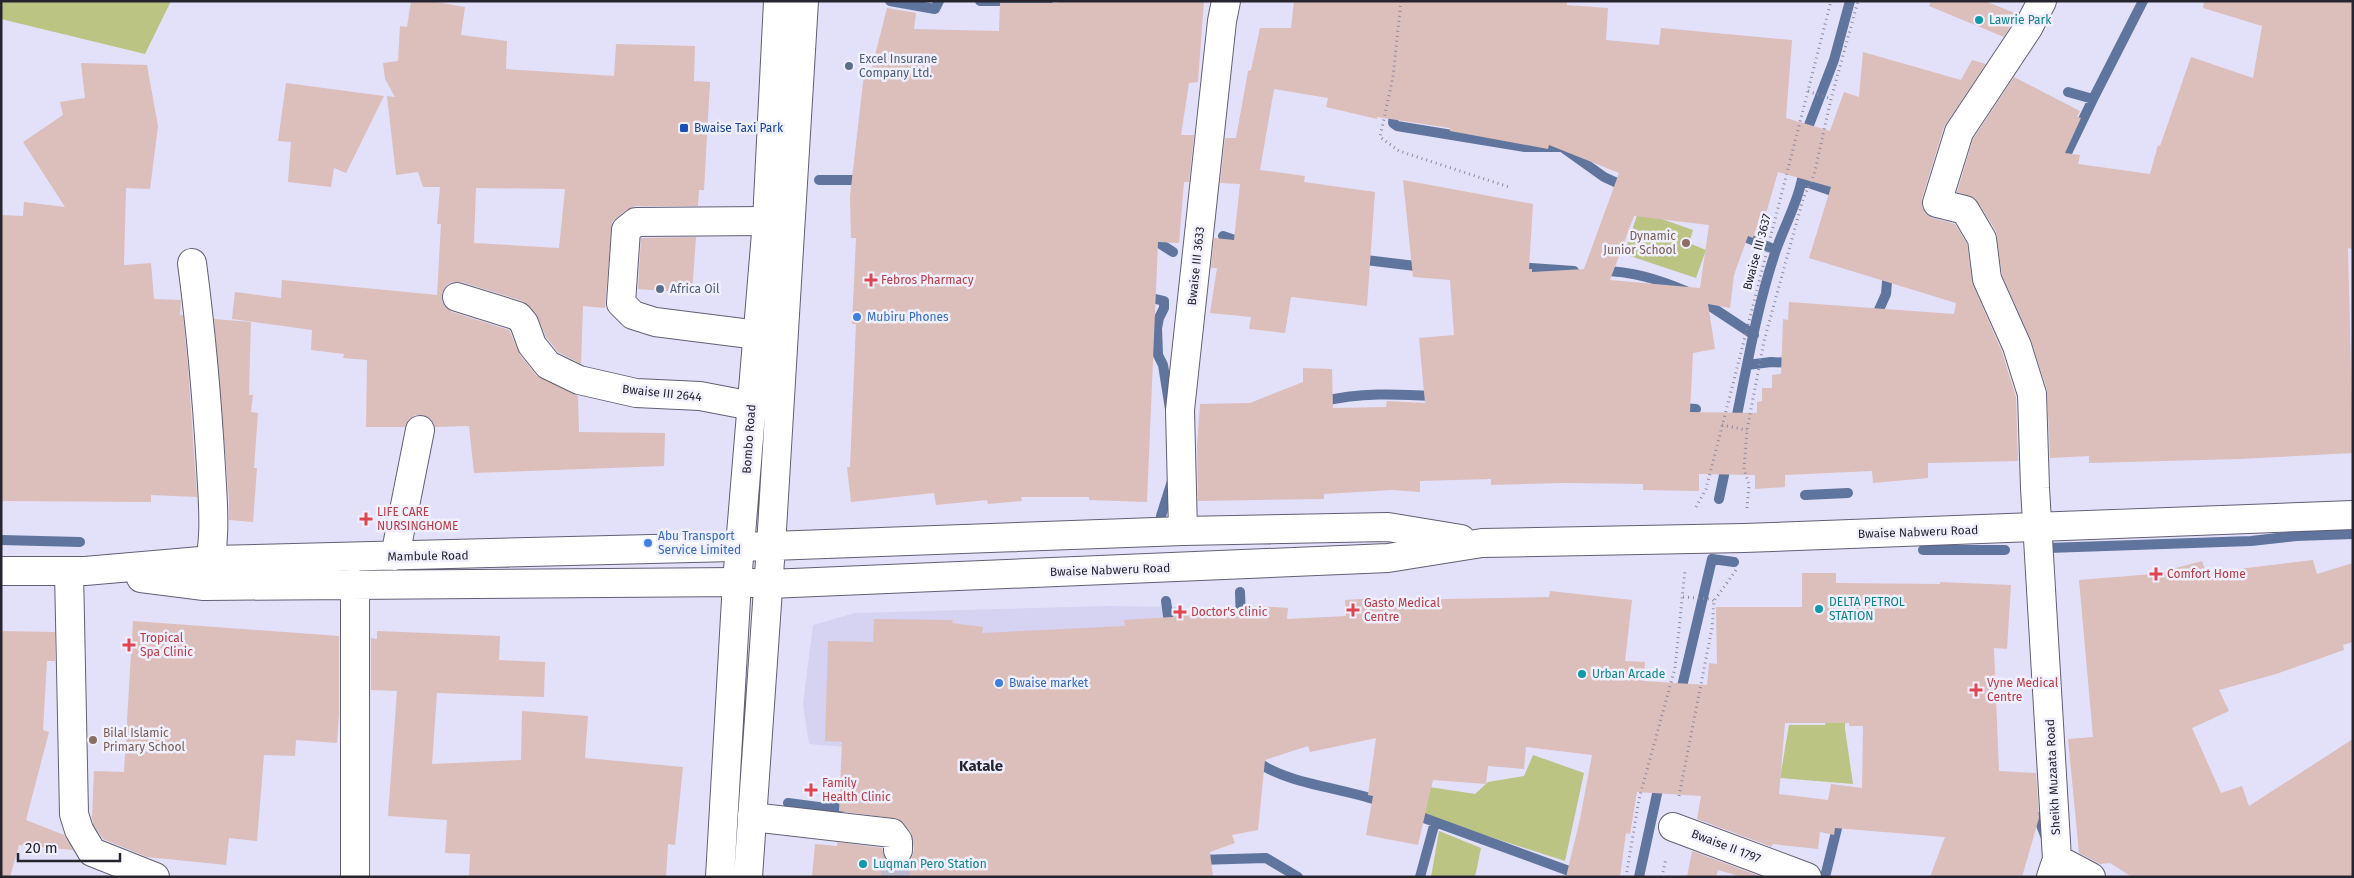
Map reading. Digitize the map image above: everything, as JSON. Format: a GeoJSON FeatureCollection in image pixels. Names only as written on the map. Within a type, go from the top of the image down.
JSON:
{"type":"FeatureCollection","features":[{"type":"Feature","properties":{"kind":"main road","name":"Bombo Road"},"geometry":{"type":"LineString","coordinates":[[720,877],[737,582],[767,221],[778,1]]}},
{"type":"Feature","properties":{"kind":"main road"},"geometry":{"type":"LineString","coordinates":[[748,877],[769,584],[804,1]]}},
{"type":"Feature","properties":{"kind":"main road","name":"Bwaise III 3633"},"geometry":{"type":"LineString","coordinates":[[1182,531],[1180,410],[1222,21],[1226,1]]}},
{"type":"Feature","properties":{"kind":"main road","name":"Sheikh Muzaata Road"},"geometry":{"type":"LineString","coordinates":[[2042,1],[2028,28],[1960,132],[1937,203],[1965,210],[1982,239],[1987,279],[2016,346],[2032,394],[2054,868]]}},
{"type":"Feature","properties":{"kind":"main road"},"geometry":{"type":"LineString","coordinates":[[758,335],[655,322],[633,315],[621,303],[624,243],[626,230],[636,222],[767,221]]}},
{"type":"Feature","properties":{"kind":"main road"},"geometry":{"type":"LineString","coordinates":[[192,263],[206,382],[213,507],[212,560],[204,586]]}},
{"type":"Feature","properties":{"kind":"main road","name":"Bwaise III 2644"},"geometry":{"type":"LineString","coordinates":[[457,297],[518,316],[524,323],[532,345],[548,365],[579,380],[636,392],[700,396],[752,406]]}},
{"type":"Feature","properties":{"kind":"main road"},"geometry":{"type":"LineString","coordinates":[[395,556],[420,430]]}},
{"type":"Feature","properties":{"kind":"main road","name":"Bwaise Nabweru Road"},"geometry":{"type":"LineString","coordinates":[[737,582],[769,584],[1388,558],[1482,543],[1744,538],[2353,515]]}},
{"type":"Feature","properties":{"kind":"main road","name":"Bwaise Nabweru Road"},"geometry":{"type":"LineString","coordinates":[[771,546],[1182,531],[1388,527],[1482,543]]}},
{"type":"Feature","properties":{"kind":"main road","name":"Mambule Road"},"geometry":{"type":"LineString","coordinates":[[1,571],[77,571],[212,560],[771,546]]}},
{"type":"Feature","properties":{"kind":"main road"},"geometry":{"type":"LineString","coordinates":[[77,571],[74,814],[79,830],[92,852],[155,877]]}},
{"type":"Feature","properties":{"kind":"main road","name":"Mambule Road"},"geometry":{"type":"LineString","coordinates":[[77,571],[204,586],[737,582]]}},
{"type":"Feature","properties":{"kind":"main road"},"geometry":{"type":"LineString","coordinates":[[355,584],[355,877]]}},
{"type":"Feature","properties":{"kind":"main road"},"geometry":{"type":"LineString","coordinates":[[752,817],[892,833],[898,841],[898,850]]}},
{"type":"Feature","properties":{"kind":"main road","name":"Bwaise II 1797"},"geometry":{"type":"LineString","coordinates":[[1673,827],[1807,877]]}},
{"type":"Feature","properties":{"kind":"main road"},"geometry":{"type":"LineString","coordinates":[[2054,868],[2091,877]]}},
{"type":"Feature","properties":{"kind":"path"},"geometry":{"type":"LineString","coordinates":[[1401,1],[1393,77],[1380,136],[1399,151],[1509,187]]}},
{"type":"Feature","properties":{"kind":"path","name":"Bwaise III 3637"},"geometry":{"type":"LineString","coordinates":[[1696,506],[1706,489],[1830,1]]}},
{"type":"Feature","properties":{"kind":"path"},"geometry":{"type":"LineString","coordinates":[[1662,877],[1712,628],[1714,602],[1736,571],[1744,538],[1749,485],[1744,470],[1747,430],[1764,341],[1803,199],[1814,175],[1831,99],[1858,1]]}},
{"type":"Feature","properties":{"kind":"path"},"geometry":{"type":"LineString","coordinates":[[1808,91],[1831,99]]}},
{"type":"Feature","properties":{"kind":"path"},"geometry":{"type":"LineString","coordinates":[[1722,425],[1747,430]]}},
{"type":"Feature","properties":{"kind":"path"},"geometry":{"type":"LineString","coordinates":[[1626,877],[1639,799],[1675,668],[1684,576],[1691,539]]}},
{"type":"Feature","properties":{"kind":"path"},"geometry":{"type":"LineString","coordinates":[[1683,596],[1711,599],[1714,602]]}},
{"type":"Feature","properties":{"kind":"shaded area","name":"Bwaise market"},"geometry":{"type":"Polygon","coordinates":[[[1106,606],[1184,607],[1192,663],[903,752],[809,744],[803,704],[813,625],[855,613],[1106,606]]]}},
{"type":"Feature","properties":{"kind":"green space"},"geometry":{"type":"Polygon","coordinates":[[[1,1],[171,1],[145,54],[1,19],[1,1]]]}},
{"type":"Feature","properties":{"kind":"green space"},"geometry":{"type":"Polygon","coordinates":[[[1643,198],[1656,217],[1693,230],[1689,243],[1706,250],[1696,278],[1624,254],[1643,198]]]}},
{"type":"Feature","properties":{"kind":"green space"},"geometry":{"type":"Polygon","coordinates":[[[1846,676],[1845,729],[1853,784],[1780,778],[1789,725],[1825,725],[1832,702],[1846,676]]]}},
{"type":"Feature","properties":{"kind":"green space"},"geometry":{"type":"Polygon","coordinates":[[[1533,755],[1584,773],[1565,861],[1419,814],[1423,786],[1475,794],[1488,782],[1524,776],[1533,755]]]}},
{"type":"Feature","properties":{"kind":"green space"},"geometry":{"type":"Polygon","coordinates":[[[1439,831],[1481,848],[1475,877],[1431,877],[1439,831]]]}},
{"type":"Feature","properties":{"kind":"building"},"geometry":{"type":"Polygon","coordinates":[[[411,1],[430,1],[465,7],[461,35],[507,41],[506,69],[614,76],[616,44],[695,46],[694,81],[710,82],[704,190],[699,190],[698,206],[635,206],[626,210],[612,222],[605,308],[583,306],[581,364],[558,352],[546,337],[536,313],[523,301],[461,282],[453,282],[447,285],[442,293],[442,301],[446,308],[452,312],[509,330],[520,355],[536,375],[578,396],[579,432],[665,433],[664,466],[474,473],[469,426],[435,427],[431,419],[423,415],[415,415],[409,419],[405,427],[366,427],[367,360],[343,358],[344,354],[311,350],[312,330],[232,319],[235,292],[281,298],[282,280],[437,295],[441,224],[437,224],[440,187],[423,187],[418,172],[396,175],[387,96],[395,97],[385,79],[383,63],[398,61],[400,26],[407,27],[411,1]],[[476,188],[474,243],[559,248],[565,189],[476,188]]]}},
{"type":"Feature","properties":{"kind":"building"},"geometry":{"type":"Polygon","coordinates":[[[1058,1],[1204,1],[1198,82],[1189,83],[1181,135],[1194,135],[1189,182],[1184,182],[1179,243],[1158,242],[1147,502],[1089,500],[1089,497],[1021,497],[1022,501],[988,504],[987,500],[936,505],[934,493],[851,502],[847,467],[850,467],[856,324],[852,324],[856,238],[851,238],[850,196],[864,74],[870,75],[887,8],[916,13],[914,29],[999,31],[1000,3],[1058,3],[1058,1]]]}},
{"type":"Feature","properties":{"kind":"building"},"geometry":{"type":"Polygon","coordinates":[[[1294,1],[1567,1],[1567,5],[1608,8],[1606,40],[1659,45],[1661,28],[1792,40],[1786,118],[1830,131],[1844,92],[1859,97],[1863,52],[1961,80],[1972,60],[1986,64],[1944,127],[1922,198],[1922,206],[1926,214],[1933,218],[1955,224],[1967,244],[1973,285],[2002,352],[2016,397],[2018,461],[1928,463],[1928,478],[1873,483],[1872,471],[1785,475],[1785,487],[1755,489],[1755,475],[1699,474],[1699,491],[1643,490],[1643,484],[1566,483],[1491,485],[1491,479],[1420,481],[1420,492],[1392,490],[1324,494],[1324,499],[1198,501],[1197,446],[1200,404],[1250,403],[1303,382],[1303,368],[1332,369],[1333,408],[1386,407],[1387,401],[1425,403],[1419,338],[1454,335],[1450,280],[1413,277],[1403,180],[1533,204],[1529,269],[1532,269],[1532,272],[1584,269],[1619,173],[1549,145],[1548,149],[1450,131],[1450,128],[1377,117],[1377,119],[1326,107],[1328,98],[1274,89],[1260,170],[1305,176],[1304,182],[1375,192],[1367,306],[1291,297],[1285,333],[1249,329],[1251,317],[1210,313],[1217,268],[1211,268],[1214,238],[1234,240],[1240,184],[1220,183],[1225,138],[1236,138],[1248,71],[1251,70],[1260,28],[1291,28],[1294,1]],[[1778,172],[1763,224],[1758,223],[1753,238],[1748,236],[1734,275],[1730,308],[1708,304],[1715,349],[1693,353],[1690,412],[1757,413],[1757,402],[1762,401],[1762,388],[1772,388],[1772,375],[1781,374],[1783,319],[1788,320],[1789,302],[1954,314],[1956,303],[1809,258],[1831,187],[1778,172]],[[1634,216],[1610,280],[1700,288],[1709,225],[1634,216]]]}},
{"type":"Feature","properties":{"kind":"building","name":"Lawrie Park"},"geometry":{"type":"Polygon","coordinates":[[[1931,1],[1985,1],[2017,14],[2004,37],[1929,6],[1931,1]]]}},
{"type":"Feature","properties":{"kind":"building"},"geometry":{"type":"Polygon","coordinates":[[[2204,1],[2353,1],[2353,249],[2348,248],[2353,453],[2240,459],[2089,463],[2089,456],[2050,458],[2047,390],[2031,340],[2002,275],[1996,231],[1975,198],[1957,192],[1973,139],[2014,77],[2080,111],[2077,117],[2081,118],[2065,153],[2080,155],[2078,164],[2150,174],[2158,145],[2160,146],[2191,57],[2253,78],[2262,26],[2203,8],[2204,1]]]}},
{"type":"Feature","properties":{"kind":"building"},"geometry":{"type":"Polygon","coordinates":[[[81,63],[147,65],[158,126],[150,189],[126,188],[124,265],[151,263],[154,299],[181,300],[180,315],[183,315],[188,367],[197,497],[151,495],[151,502],[1,501],[1,215],[23,216],[24,202],[65,207],[23,142],[63,115],[60,102],[85,98],[81,63]]]}},
{"type":"Feature","properties":{"kind":"building"},"geometry":{"type":"Polygon","coordinates":[[[286,83],[384,96],[346,173],[334,168],[331,187],[288,182],[291,142],[278,141],[286,83]]]}},
{"type":"Feature","properties":{"kind":"building"},"geometry":{"type":"Polygon","coordinates":[[[696,237],[692,293],[638,289],[641,238],[696,237]]]}},
{"type":"Feature","properties":{"kind":"building"},"geometry":{"type":"Polygon","coordinates":[[[214,319],[251,322],[249,395],[253,395],[251,412],[258,413],[254,468],[257,468],[253,522],[229,520],[229,499],[214,319]]]}},
{"type":"Feature","properties":{"kind":"building"},"geometry":{"type":"Polygon","coordinates":[[[2313,560],[2317,574],[2353,563],[2353,642],[2343,645],[2344,650],[2276,674],[2219,690],[2229,711],[2192,728],[2221,793],[2242,786],[2249,806],[2353,739],[2353,877],[2132,877],[2110,863],[2100,864],[2079,853],[2068,739],[2093,737],[2079,580],[2153,574],[2202,561],[2206,573],[2313,560]]]}},
{"type":"Feature","properties":{"kind":"building"},"geometry":{"type":"Polygon","coordinates":[[[1802,573],[1836,573],[1836,583],[1940,584],[1940,582],[2011,585],[2007,649],[1994,648],[1999,771],[2036,773],[2039,818],[2022,877],[1930,877],[1945,837],[1835,828],[1834,835],[1820,832],[1818,849],[1772,844],[1772,847],[1697,819],[1701,796],[1637,792],[1630,834],[1626,833],[1620,877],[1566,877],[1580,819],[1592,755],[1526,747],[1524,769],[1488,766],[1486,784],[1433,780],[1418,845],[1366,835],[1373,796],[1368,795],[1376,738],[1310,752],[1308,746],[1265,760],[1258,830],[1232,835],[1235,843],[1210,852],[1213,877],[812,877],[815,844],[837,846],[837,842],[882,848],[885,858],[891,864],[898,866],[906,863],[912,857],[914,850],[911,832],[899,819],[839,811],[842,742],[825,741],[828,641],[873,642],[874,619],[953,620],[952,623],[983,627],[982,633],[1125,626],[1124,620],[1172,617],[1257,606],[1288,608],[1287,619],[1346,616],[1345,600],[1392,597],[1392,600],[1549,597],[1550,591],[1632,600],[1625,661],[1645,662],[1644,681],[1707,685],[1709,663],[1717,664],[1716,607],[1802,607],[1802,573]],[[1785,723],[1779,794],[1828,800],[1831,784],[1862,788],[1863,726],[1849,726],[1849,723],[1785,723]]]}},
{"type":"Feature","properties":{"kind":"building"},"geometry":{"type":"Polygon","coordinates":[[[133,621],[339,636],[337,743],[296,740],[295,756],[264,755],[257,841],[229,838],[226,865],[147,857],[103,839],[93,824],[94,771],[124,772],[133,621]]]}},
{"type":"Feature","properties":{"kind":"building"},"geometry":{"type":"Polygon","coordinates":[[[1,631],[55,632],[55,661],[47,661],[43,730],[49,732],[26,820],[64,835],[73,850],[19,845],[10,877],[1,876],[1,631]]]}},
{"type":"Feature","properties":{"kind":"building"},"geometry":{"type":"Polygon","coordinates":[[[377,631],[500,636],[499,660],[545,662],[544,697],[437,693],[432,764],[521,760],[522,711],[588,716],[585,758],[683,767],[675,845],[668,844],[666,877],[469,877],[470,854],[445,853],[447,820],[388,816],[397,691],[371,690],[371,638],[377,639],[377,631]]]}},
{"type":"Feature","properties":{"kind":"building"},"geometry":{"type":"Polygon","coordinates":[[[1692,851],[1762,877],[1742,877],[1718,870],[1716,877],[1687,877],[1692,851]]]}},
{"type":"Feature","properties":{"kind":"waterway"},"geometry":{"type":"LineString","coordinates":[[890,1],[935,9],[939,1]]}},
{"type":"Feature","properties":{"kind":"waterway"},"geometry":{"type":"LineString","coordinates":[[980,1],[1024,1],[1049,6]]}},
{"type":"Feature","properties":{"kind":"waterway"},"geometry":{"type":"LineString","coordinates":[[1808,137],[1809,125],[1834,60],[1850,1]]}},
{"type":"Feature","properties":{"kind":"waterway"},"geometry":{"type":"LineString","coordinates":[[2068,92],[2093,99],[2143,1]]}},
{"type":"Feature","properties":{"kind":"waterway"},"geometry":{"type":"LineString","coordinates":[[2064,166],[2065,157],[2093,99]]}},
{"type":"Feature","properties":{"kind":"waterway"},"geometry":{"type":"LineString","coordinates":[[1394,113],[1393,123],[1397,126],[1525,147],[1562,147],[1604,177],[1628,188]]}},
{"type":"Feature","properties":{"kind":"waterway"},"geometry":{"type":"LineString","coordinates":[[1735,425],[1763,293],[1776,250],[1796,199],[1804,167]]}},
{"type":"Feature","properties":{"kind":"waterway"},"geometry":{"type":"LineString","coordinates":[[819,180],[866,180]]}},
{"type":"Feature","properties":{"kind":"waterway"},"geometry":{"type":"LineString","coordinates":[[1803,181],[1841,194]]}},
{"type":"Feature","properties":{"kind":"waterway"},"geometry":{"type":"LineString","coordinates":[[1153,230],[1159,243],[1173,252]]}},
{"type":"Feature","properties":{"kind":"waterway"},"geometry":{"type":"LineString","coordinates":[[1735,233],[1776,250]]}},
{"type":"Feature","properties":{"kind":"waterway"},"geometry":{"type":"LineString","coordinates":[[1223,236],[1240,242]]}},
{"type":"Feature","properties":{"kind":"waterway"},"geometry":{"type":"LineString","coordinates":[[1357,259],[1424,267]]}},
{"type":"Feature","properties":{"kind":"waterway"},"geometry":{"type":"LineString","coordinates":[[1516,267],[1574,271]]}},
{"type":"Feature","properties":{"kind":"waterway"},"geometry":{"type":"LineString","coordinates":[[1874,321],[1886,294],[1888,270]]}},
{"type":"Feature","properties":{"kind":"waterway"},"geometry":{"type":"LineString","coordinates":[[1601,271],[1623,272],[1644,276],[1686,291]]}},
{"type":"Feature","properties":{"kind":"waterway"},"geometry":{"type":"LineString","coordinates":[[1143,296],[1164,301],[1164,308],[1157,328],[1158,355],[1163,365],[1170,409]]}},
{"type":"Feature","properties":{"kind":"waterway"},"geometry":{"type":"LineString","coordinates":[[1698,298],[1754,335]]}},
{"type":"Feature","properties":{"kind":"waterway"},"geometry":{"type":"LineString","coordinates":[[1747,365],[1771,362],[1794,363]]}},
{"type":"Feature","properties":{"kind":"waterway"},"geometry":{"type":"LineString","coordinates":[[1321,402],[1364,395],[1436,396]]}},
{"type":"Feature","properties":{"kind":"waterway"},"geometry":{"type":"LineString","coordinates":[[1678,408],[1696,409]]}},
{"type":"Feature","properties":{"kind":"waterway"},"geometry":{"type":"LineString","coordinates":[[1719,499],[1727,461]]}},
{"type":"Feature","properties":{"kind":"waterway"},"geometry":{"type":"LineString","coordinates":[[1161,516],[1172,481]]}},
{"type":"Feature","properties":{"kind":"waterway"},"geometry":{"type":"LineString","coordinates":[[1805,495],[1848,493]]}},
{"type":"Feature","properties":{"kind":"waterway"},"geometry":{"type":"LineString","coordinates":[[2048,548],[2251,541],[2296,536],[2353,534]]}},
{"type":"Feature","properties":{"kind":"waterway"},"geometry":{"type":"LineString","coordinates":[[1,540],[80,542]]}},
{"type":"Feature","properties":{"kind":"waterway"},"geometry":{"type":"LineString","coordinates":[[1923,550],[2005,550]]}},
{"type":"Feature","properties":{"kind":"waterway"},"geometry":{"type":"LineString","coordinates":[[1680,695],[1712,559],[1734,562]]}},
{"type":"Feature","properties":{"kind":"waterway"},"geometry":{"type":"LineString","coordinates":[[1240,592],[1241,622]]}},
{"type":"Feature","properties":{"kind":"waterway"},"geometry":{"type":"LineString","coordinates":[[1166,601],[1170,630]]}},
{"type":"Feature","properties":{"kind":"waterway"},"geometry":{"type":"LineString","coordinates":[[1255,760],[1268,768],[1300,781],[1385,803]]}},
{"type":"Feature","properties":{"kind":"waterway"},"geometry":{"type":"LineString","coordinates":[[1639,877],[1660,780]]}},
{"type":"Feature","properties":{"kind":"waterway"},"geometry":{"type":"LineString","coordinates":[[788,803],[826,808],[853,806]]}},
{"type":"Feature","properties":{"kind":"waterway"},"geometry":{"type":"LineString","coordinates":[[1413,814],[1580,875]]}},
{"type":"Feature","properties":{"kind":"waterway"},"geometry":{"type":"LineString","coordinates":[[2027,815],[2038,817],[2046,838]]}},
{"type":"Feature","properties":{"kind":"waterway"},"geometry":{"type":"LineString","coordinates":[[1825,877],[1840,816]]}},
{"type":"Feature","properties":{"kind":"waterway"},"geometry":{"type":"LineString","coordinates":[[1420,877],[1435,822]]}},
{"type":"Feature","properties":{"kind":"waterway"},"geometry":{"type":"LineString","coordinates":[[1198,860],[1266,858],[1298,877]]}},
{"type":"Feature","properties":{"kind":"tunnel"},"geometry":{"type":"LineString","coordinates":[[895,877],[898,850]]}},
{"type":"Feature","properties":{"kind":"place","name":"Lawrie Park"},"geometry":{"type":"Point","coordinates":[1979,20]}},
{"type":"Feature","properties":{"kind":"place","name":"Excel Insurane Company Ltd."},"geometry":{"type":"Point","coordinates":[849,66]}},
{"type":"Feature","properties":{"kind":"place","name":"Bwaise Taxi Park"},"geometry":{"type":"Point","coordinates":[684,128]}},
{"type":"Feature","properties":{"kind":"place","name":"Dynamic Junior School"},"geometry":{"type":"Point","coordinates":[1686,243]}},
{"type":"Feature","properties":{"kind":"place","name":"Febros Pharmacy"},"geometry":{"type":"Point","coordinates":[871,280]}},
{"type":"Feature","properties":{"kind":"place","name":"Africa Oil"},"geometry":{"type":"Point","coordinates":[660,289]}},
{"type":"Feature","properties":{"kind":"place","name":"Mubiru Phones"},"geometry":{"type":"Point","coordinates":[857,317]}},
{"type":"Feature","properties":{"kind":"place","name":"LIFE CARE NURSINGHOME"},"geometry":{"type":"Point","coordinates":[366,519]}},
{"type":"Feature","properties":{"kind":"place","name":"Abu Transport Service Limited"},"geometry":{"type":"Point","coordinates":[648,543]}},
{"type":"Feature","properties":{"kind":"place","name":"Comfort Home"},"geometry":{"type":"Point","coordinates":[2156,574]}},
{"type":"Feature","properties":{"kind":"place","name":"DELTA PETROL STATION"},"geometry":{"type":"Point","coordinates":[1819,609]}},
{"type":"Feature","properties":{"kind":"place","name":"Gasto Medical Centre"},"geometry":{"type":"Point","coordinates":[1353,610]}},
{"type":"Feature","properties":{"kind":"place","name":"Doctor's clinic"},"geometry":{"type":"Point","coordinates":[1180,612]}},
{"type":"Feature","properties":{"kind":"place","name":"Tropical Spa Clinic"},"geometry":{"type":"Point","coordinates":[129,645]}},
{"type":"Feature","properties":{"kind":"place","name":"Urban Arcade"},"geometry":{"type":"Point","coordinates":[1582,674]}},
{"type":"Feature","properties":{"kind":"place","name":"Bwaise market"},"geometry":{"type":"Point","coordinates":[999,683]}},
{"type":"Feature","properties":{"kind":"place","name":"Vyne Medical Centre"},"geometry":{"type":"Point","coordinates":[1976,690]}},
{"type":"Feature","properties":{"kind":"place","name":"Bilal Islamic Primary School"},"geometry":{"type":"Point","coordinates":[93,740]}},
{"type":"Feature","properties":{"kind":"place","name":"Family Health Clinic"},"geometry":{"type":"Point","coordinates":[811,790]}},
{"type":"Feature","properties":{"kind":"place","name":"Luqman Pero Station"},"geometry":{"type":"Point","coordinates":[863,864]}},
{"type":"Feature","properties":{"kind":"district","name":"Katale"},"geometry":{"type":"Point","coordinates":[981,766]}}]}
